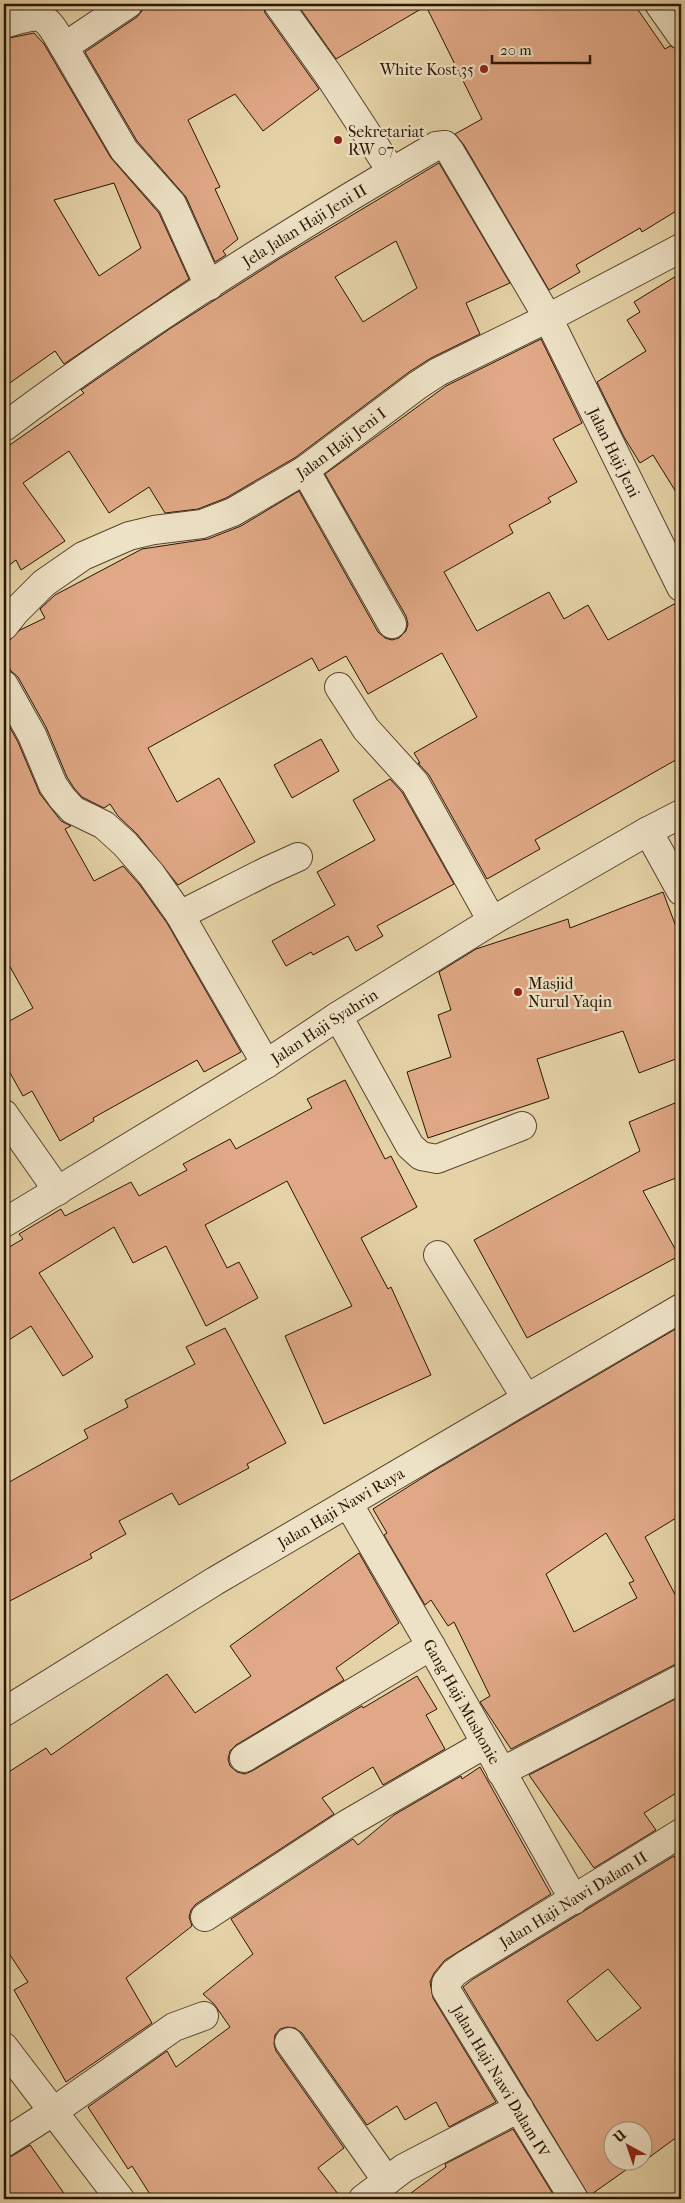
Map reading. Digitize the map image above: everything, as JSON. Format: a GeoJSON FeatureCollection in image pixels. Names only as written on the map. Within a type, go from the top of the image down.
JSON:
{"type":"FeatureCollection","features":[{"type":"Feature","properties":{"kind":"street"},"geometry":{"type":"LineString","coordinates":[[64,47],[128,4]]}},
{"type":"Feature","properties":{"kind":"street"},"geometry":{"type":"LineString","coordinates":[[278,4],[328,74],[392,172]]}},
{"type":"Feature","properties":{"kind":"street"},"geometry":{"type":"LineString","coordinates":[[659,4],[681,35]]}},
{"type":"Feature","properties":{"kind":"street"},"geometry":{"type":"LineString","coordinates":[[4,24],[32,17],[42,17],[50,22],[124,150],[172,204],[209,286]]}},
{"type":"Feature","properties":{"kind":"street","name":"Jela Jalan Haji Jeni II"},"geometry":{"type":"LineString","coordinates":[[6,419],[209,286],[436,146],[445,145],[448,149],[548,318]]}},
{"type":"Feature","properties":{"kind":"street","name":"Jalan Haji Jeni I"},"geometry":{"type":"LineString","coordinates":[[7,612],[83,556],[129,536],[154,530],[202,524],[219,519],[250,503],[305,470],[438,372],[548,318],[681,248]]}},
{"type":"Feature","properties":{"kind":"street","name":"Jalan Haji Jeni"},"geometry":{"type":"LineString","coordinates":[[548,318],[681,587]]}},
{"type":"Feature","properties":{"kind":"street"},"geometry":{"type":"LineString","coordinates":[[305,470],[392,624]]}},
{"type":"Feature","properties":{"kind":"street"},"geometry":{"type":"LineString","coordinates":[[4,685],[32,735],[54,785],[62,798],[73,810],[92,817],[104,825],[125,844],[151,874],[180,916],[266,1064]]}},
{"type":"Feature","properties":{"kind":"street"},"geometry":{"type":"LineString","coordinates":[[339,687],[366,729],[415,783],[492,922]]}},
{"type":"Feature","properties":{"kind":"street"},"geometry":{"type":"LineString","coordinates":[[681,814],[648,831],[681,891]]}},
{"type":"Feature","properties":{"kind":"street","name":"Jalan Haji Syahrin"},"geometry":{"type":"LineString","coordinates":[[4,1223],[266,1064],[338,1016],[492,922],[648,831]]}},
{"type":"Feature","properties":{"kind":"street"},"geometry":{"type":"LineString","coordinates":[[180,916],[298,857]]}},
{"type":"Feature","properties":{"kind":"street"},"geometry":{"type":"LineString","coordinates":[[338,1016],[410,1146],[421,1156],[437,1159],[522,1126]]}},
{"type":"Feature","properties":{"kind":"street"},"geometry":{"type":"LineString","coordinates":[[4,1114],[58,1191]]}},
{"type":"Feature","properties":{"kind":"street"},"geometry":{"type":"LineString","coordinates":[[438,1255],[526,1398]]}},
{"type":"Feature","properties":{"kind":"street","name":"Jalan Haji Nawi Raya"},"geometry":{"type":"LineString","coordinates":[[4,1712],[215,1581],[681,1308]]}},
{"type":"Feature","properties":{"kind":"street","name":"Gang Haji Mushonie"},"geometry":{"type":"LineString","coordinates":[[348,1503],[574,1900]]}},
{"type":"Feature","properties":{"kind":"street"},"geometry":{"type":"LineString","coordinates":[[244,1758],[431,1646]]}},
{"type":"Feature","properties":{"kind":"street"},"geometry":{"type":"LineString","coordinates":[[501,1772],[681,1679]]}},
{"type":"Feature","properties":{"kind":"street"},"geometry":{"type":"LineString","coordinates":[[205,1917],[347,1824],[485,1744]]}},
{"type":"Feature","properties":{"kind":"street","name":"Jalan Haji Nawi Dalam II"},"geometry":{"type":"LineString","coordinates":[[464,1966],[681,1833]]}},
{"type":"Feature","properties":{"kind":"street","name":"Jalan Haji Nawi Dalam IV"},"geometry":{"type":"LineString","coordinates":[[464,1966],[451,1976],[446,1983],[446,1990],[574,2199]]}},
{"type":"Feature","properties":{"kind":"street"},"geometry":{"type":"LineString","coordinates":[[4,2143],[54,2111],[174,2027],[204,2016]]}},
{"type":"Feature","properties":{"kind":"street"},"geometry":{"type":"LineString","coordinates":[[289,2042],[387,2181]]}},
{"type":"Feature","properties":{"kind":"street"},"geometry":{"type":"LineString","coordinates":[[4,2047],[120,2199]]}},
{"type":"Feature","properties":{"kind":"street"},"geometry":{"type":"LineString","coordinates":[[363,2199],[404,2168],[518,2108]]}},
{"type":"Feature","properties":{"kind":"building"},"geometry":{"type":"Polygon","coordinates":[[[144,4],[263,4],[265,13],[319,89],[263,131],[235,94],[188,120],[220,187],[215,189],[238,239],[223,251],[226,255],[215,262],[186,197],[137,141],[85,52],[137,17],[142,11],[144,4]]]}},
{"type":"Feature","properties":{"kind":"building"},"geometry":{"type":"Polygon","coordinates":[[[297,4],[634,4],[665,49],[670,46],[681,50],[681,208],[642,232],[640,228],[576,265],[580,272],[549,290],[464,145],[455,134],[482,119],[426,6],[336,59],[297,4]]]}},
{"type":"Feature","properties":{"kind":"building"},"geometry":{"type":"Polygon","coordinates":[[[34,33],[44,44],[111,158],[159,213],[189,279],[64,364],[55,351],[4,387],[4,39],[34,33]],[[114,183],[54,200],[99,276],[141,248],[114,183]]]}},
{"type":"Feature","properties":{"kind":"building"},"geometry":{"type":"Polygon","coordinates":[[[439,163],[510,283],[466,303],[480,334],[431,358],[409,372],[296,457],[226,498],[198,509],[165,513],[149,487],[109,513],[69,451],[23,483],[65,541],[21,570],[16,560],[4,569],[4,449],[84,393],[81,390],[171,328],[279,259],[439,163]],[[396,241],[335,277],[363,322],[417,288],[396,241]]]}},
{"type":"Feature","properties":{"kind":"building"},"geometry":{"type":"Polygon","coordinates":[[[681,273],[681,500],[653,455],[640,463],[624,437],[597,382],[646,351],[627,320],[640,312],[634,302],[681,273]]]}},
{"type":"Feature","properties":{"kind":"building"},"geometry":{"type":"Polygon","coordinates":[[[541,339],[582,423],[553,439],[577,482],[548,498],[551,502],[509,525],[513,533],[444,572],[477,631],[549,592],[564,619],[588,605],[608,640],[681,602],[681,757],[535,840],[540,849],[487,879],[429,775],[418,763],[420,763],[414,753],[477,717],[442,653],[368,694],[346,656],[319,671],[312,658],[148,748],[177,802],[219,778],[255,842],[178,885],[137,834],[118,816],[110,804],[104,808],[82,797],[74,788],[67,777],[46,727],[18,677],[11,671],[4,658],[4,641],[10,640],[20,630],[45,618],[40,609],[55,595],[142,549],[208,539],[241,526],[299,491],[378,632],[385,638],[392,640],[399,638],[406,631],[408,624],[406,616],[325,474],[446,386],[541,339]]]}},
{"type":"Feature","properties":{"kind":"building"},"geometry":{"type":"Polygon","coordinates":[[[4,717],[18,742],[40,794],[61,821],[71,826],[65,829],[94,881],[123,866],[139,884],[167,923],[241,1052],[204,1072],[197,1060],[93,1118],[94,1121],[60,1141],[32,1091],[23,1096],[4,1062],[4,1024],[33,1008],[4,956],[4,717]]]}},
{"type":"Feature","properties":{"kind":"building"},"geometry":{"type":"Polygon","coordinates":[[[321,739],[339,771],[292,798],[274,765],[321,739]]]}},
{"type":"Feature","properties":{"kind":"building"},"geometry":{"type":"Polygon","coordinates":[[[390,779],[402,792],[454,884],[377,926],[383,936],[356,951],[348,936],[313,955],[311,952],[286,966],[272,941],[335,905],[317,872],[375,840],[353,800],[390,779]]]}},
{"type":"Feature","properties":{"kind":"building"},"geometry":{"type":"Polygon","coordinates":[[[663,892],[681,940],[681,1057],[639,1073],[623,1031],[537,1059],[549,1098],[428,1138],[407,1072],[451,1057],[438,1015],[451,1010],[439,972],[476,949],[568,919],[570,928],[663,892]]]}},
{"type":"Feature","properties":{"kind":"building"},"geometry":{"type":"Polygon","coordinates":[[[345,1080],[385,1159],[391,1156],[417,1207],[361,1238],[388,1289],[391,1287],[431,1375],[324,1424],[285,1336],[352,1306],[287,1181],[205,1225],[227,1268],[239,1262],[258,1298],[206,1326],[166,1246],[133,1263],[114,1227],[39,1273],[93,1357],[63,1376],[31,1326],[4,1343],[4,1250],[23,1239],[19,1234],[61,1209],[65,1216],[131,1182],[139,1196],[187,1170],[183,1164],[230,1139],[236,1149],[312,1108],[307,1099],[345,1080]]]}},
{"type":"Feature","properties":{"kind":"building"},"geometry":{"type":"Polygon","coordinates":[[[675,1103],[681,1119],[681,1176],[643,1191],[679,1256],[527,1338],[474,1240],[640,1151],[629,1122],[675,1103]]]}},
{"type":"Feature","properties":{"kind":"building"},"geometry":{"type":"Polygon","coordinates":[[[679,1327],[681,1331],[681,1515],[645,1537],[681,1606],[681,1663],[511,1749],[480,1702],[490,1696],[454,1622],[448,1626],[431,1600],[425,1605],[384,1535],[387,1533],[373,1509],[430,1473],[679,1327]],[[606,1533],[546,1574],[574,1632],[637,1598],[629,1583],[634,1581],[606,1533]]]}},
{"type":"Feature","properties":{"kind":"building"},"geometry":{"type":"Polygon","coordinates":[[[225,1328],[286,1443],[247,1464],[249,1468],[179,1505],[172,1493],[119,1521],[126,1534],[90,1554],[92,1558],[4,1604],[4,1485],[88,1438],[84,1430],[128,1407],[125,1400],[195,1364],[186,1347],[225,1328]]]}},
{"type":"Feature","properties":{"kind":"building"},"geometry":{"type":"Polygon","coordinates":[[[359,1553],[399,1623],[336,1668],[344,1680],[236,1745],[230,1751],[228,1759],[230,1766],[237,1772],[245,1774],[252,1771],[417,1676],[437,1709],[426,1715],[445,1749],[383,1785],[373,1767],[322,1798],[334,1814],[196,1904],[191,1910],[189,1917],[192,1926],[126,1978],[152,2023],[66,2082],[14,1990],[28,1982],[4,1946],[4,1775],[46,1748],[51,1755],[167,1674],[195,1713],[251,1676],[230,1646],[359,1553]]]}},
{"type":"Feature","properties":{"kind":"building"},"geometry":{"type":"Polygon","coordinates":[[[681,1696],[681,1790],[644,1813],[656,1830],[594,1868],[529,1775],[681,1696]]]}},
{"type":"Feature","properties":{"kind":"building"},"geometry":{"type":"Polygon","coordinates":[[[480,1767],[551,1894],[445,1960],[434,1973],[430,1982],[433,1998],[496,2102],[449,2127],[436,2102],[405,2120],[397,2106],[367,2125],[302,2033],[295,2028],[287,2027],[280,2029],[275,2035],[274,2044],[276,2051],[344,2148],[318,2168],[342,2199],[153,2199],[132,2166],[128,2169],[88,2107],[167,2051],[176,2067],[230,2027],[214,2004],[203,1994],[253,1954],[231,1919],[353,1839],[358,1845],[394,1815],[461,1776],[462,1779],[480,1767]]]}},
{"type":"Feature","properties":{"kind":"building"},"geometry":{"type":"Polygon","coordinates":[[[674,1856],[681,1867],[681,2134],[652,2155],[652,2120],[602,2120],[602,2170],[626,2170],[589,2196],[463,1987],[473,1979],[674,1856]],[[608,1969],[567,2001],[597,2041],[641,2008],[608,1969]]]}},
{"type":"Feature","properties":{"kind":"building"},"geometry":{"type":"Polygon","coordinates":[[[513,2129],[556,2199],[403,2199],[446,2167],[445,2164],[513,2129]]]}},
{"type":"Feature","properties":{"kind":"building"},"geometry":{"type":"Polygon","coordinates":[[[30,2145],[68,2199],[4,2199],[4,2158],[12,2156],[30,2145]]]}},
{"type":"Feature","properties":{"kind":"place","name":"White Kost 35"},"geometry":{"type":"Point","coordinates":[484,69]}},
{"type":"Feature","properties":{"kind":"place","name":"Sekretariat RW 07"},"geometry":{"type":"Point","coordinates":[338,140]}},
{"type":"Feature","properties":{"kind":"place","name":"Masjid Nurul Yaqin"},"geometry":{"type":"Point","coordinates":[518,992]}}]}
